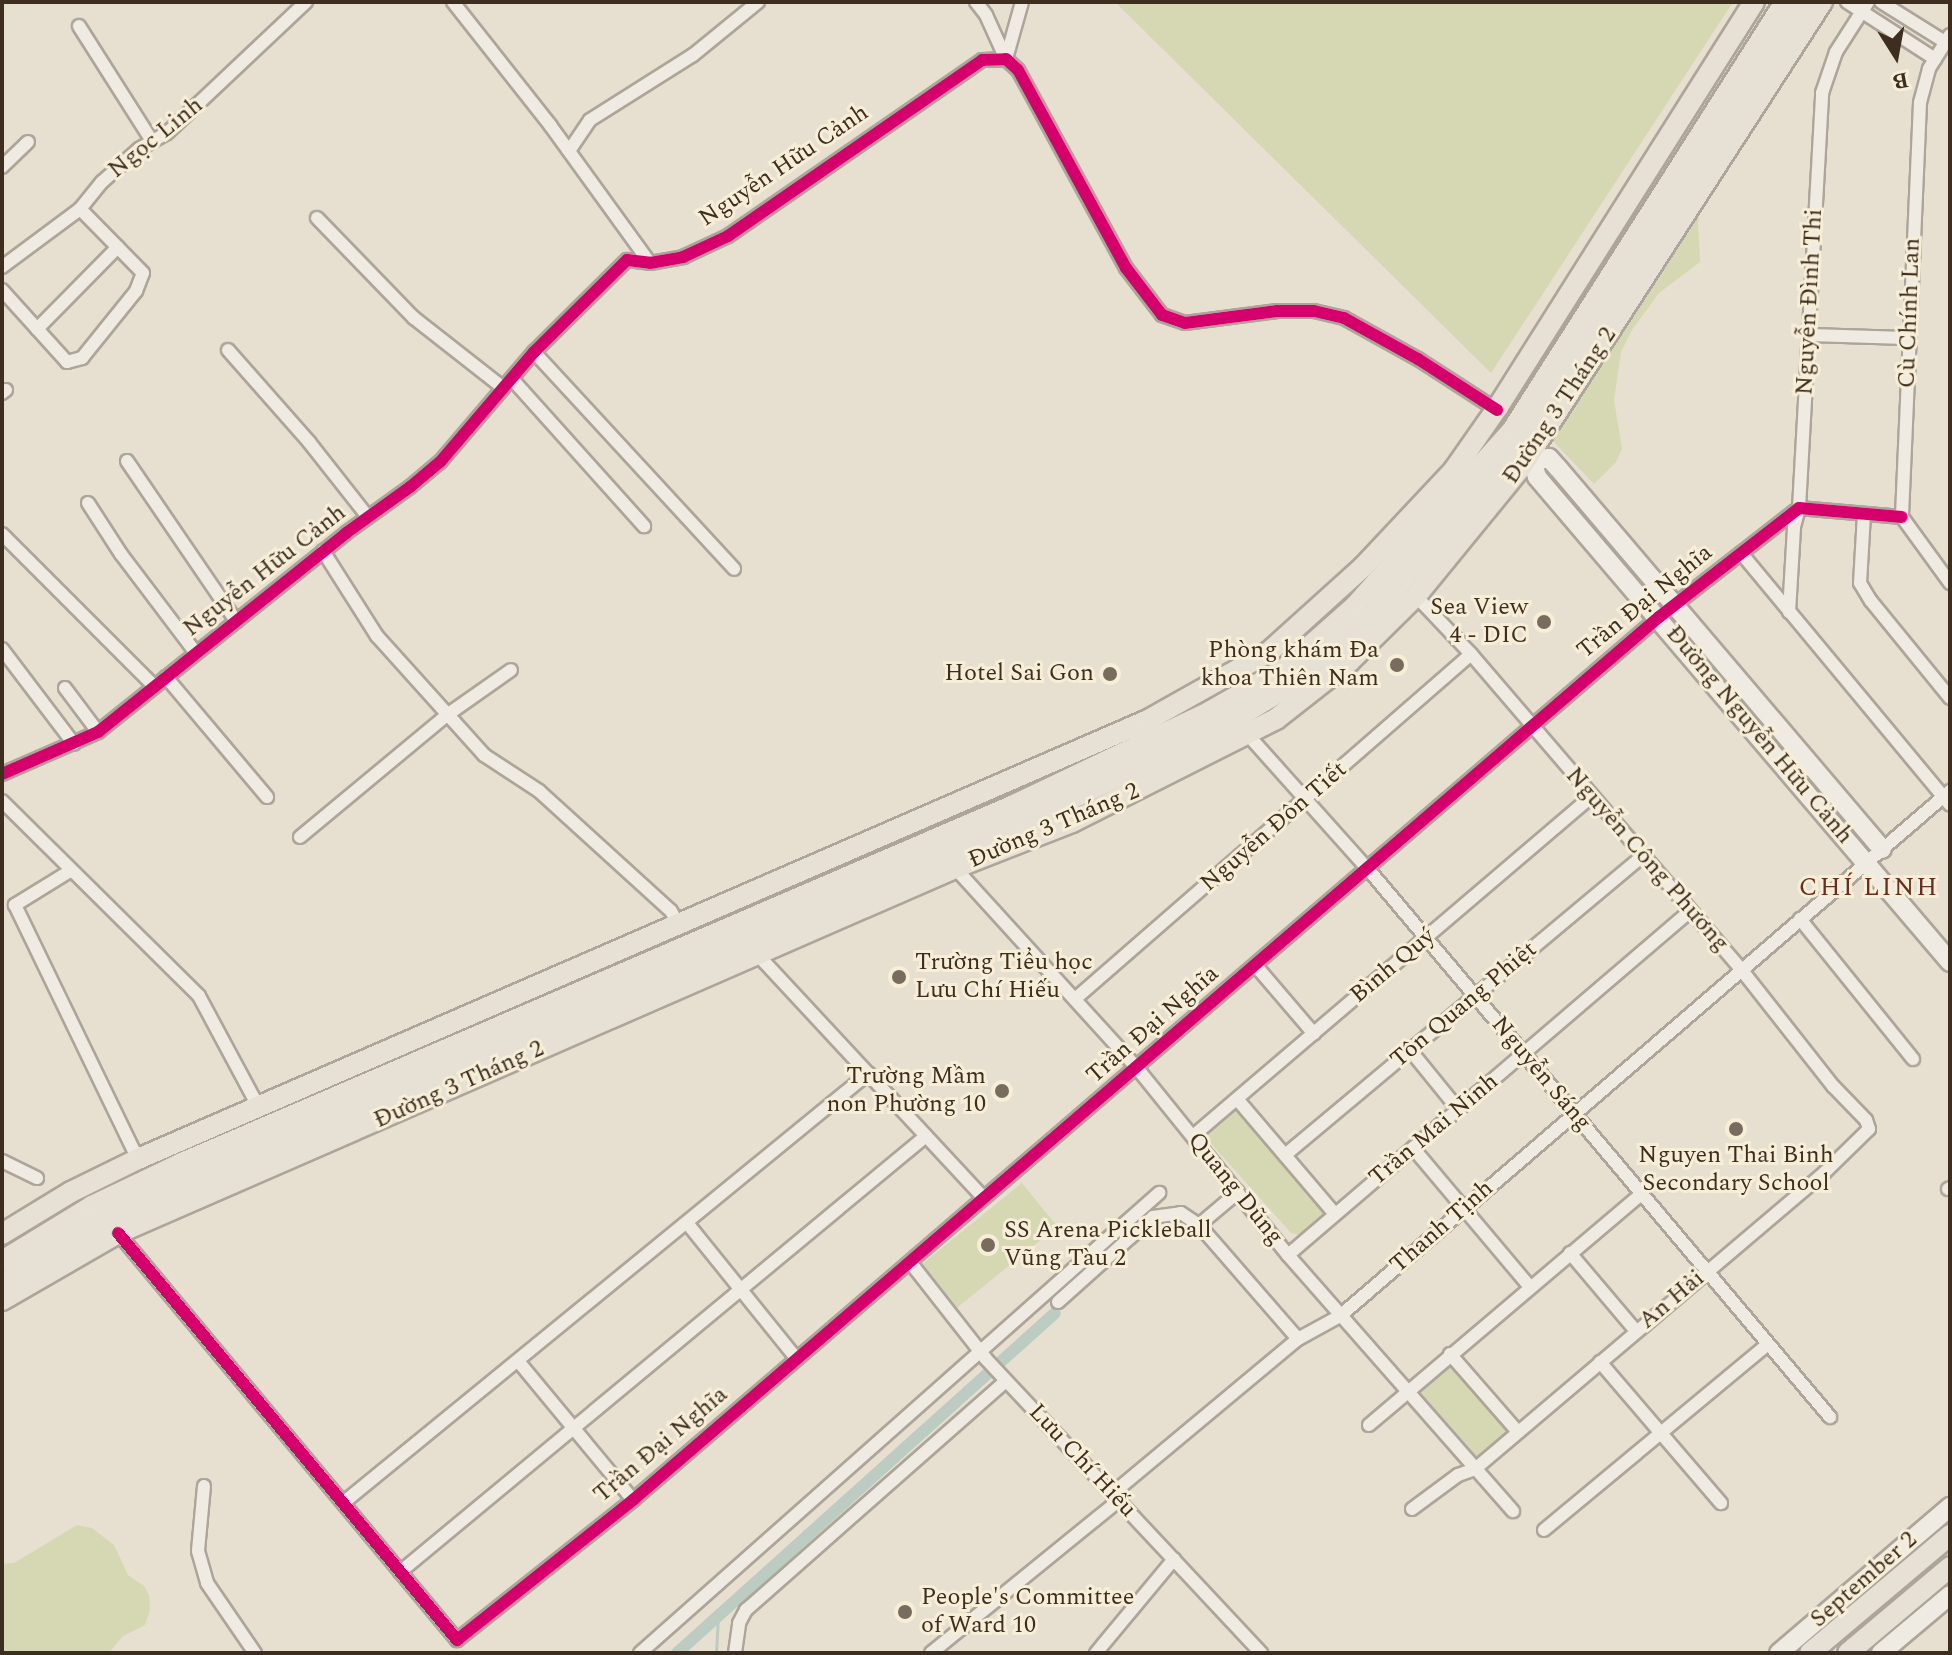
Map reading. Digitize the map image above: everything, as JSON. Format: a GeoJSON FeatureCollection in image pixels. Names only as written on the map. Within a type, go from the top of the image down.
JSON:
{"type":"FeatureCollection","features":[{"type":"Feature","properties":{"kind":"main road","name":"Đường 3 Tháng 2"},"geometry":{"type":"LineString","coordinates":[[2,1261],[92,1206],[182,1163],[1014,805],[1209,712],[1284,669],[1305,636],[1369,561],[1454,470],[1497,410],[1754,2]]}},
{"type":"Feature","properties":{"kind":"main road","name":"Đường 3 Tháng 2"},"geometry":{"type":"LineString","coordinates":[[2,1234],[71,1192],[138,1159],[1148,720],[1305,636],[1382,578],[1438,517],[1524,447],[1785,2]]}},
{"type":"Feature","properties":{"kind":"main road","name":"Đường 3 Tháng 2"},"geometry":{"type":"LineString","coordinates":[[2,1300],[118,1233],[752,947],[952,861],[1216,730],[1298,681],[1370,619],[1524,447],[1806,2]]}},
{"type":"Feature","properties":{"kind":"main road","name":"Đường 3 Tháng 2"},"geometry":{"type":"LineString","coordinates":[[952,861],[1072,822],[1248,735],[1276,719],[1349,662],[1416,596],[1524,447],[1822,2]]}},
{"type":"Feature","properties":{"kind":"main road"},"geometry":{"type":"LineString","coordinates":[[1497,410],[1524,447]]}},
{"type":"Feature","properties":{"kind":"main road","name":"Đường Nguyễn Hữu Cảnh"},"geometry":{"type":"LineString","coordinates":[[1524,447],[1549,458],[1666,611],[1867,862]]}},
{"type":"Feature","properties":{"kind":"main road"},"geometry":{"type":"LineString","coordinates":[[1418,510],[1438,517]]}},
{"type":"Feature","properties":{"kind":"main road"},"geometry":{"type":"LineString","coordinates":[[1369,561],[1382,578]]}},
{"type":"Feature","properties":{"kind":"main road","name":"Đường Nguyễn Hữu Cảnh"},"geometry":{"type":"LineString","coordinates":[[1666,611],[1882,849]]}},
{"type":"Feature","properties":{"kind":"main road"},"geometry":{"type":"LineString","coordinates":[[1867,862],[1950,962]]}},
{"type":"Feature","properties":{"kind":"main road"},"geometry":{"type":"LineString","coordinates":[[718,908],[727,928]]}},
{"type":"Feature","properties":{"kind":"main road","name":"Đường 3 Tháng 2"},"geometry":{"type":"LineString","coordinates":[[2,1285],[98,1224],[187,1182],[692,974]]}},
{"type":"Feature","properties":{"kind":"main road","name":"September 2"},"geometry":{"type":"LineString","coordinates":[[1779,1653],[1950,1507]]}},
{"type":"Feature","properties":{"kind":"main road"},"geometry":{"type":"LineString","coordinates":[[1925,1528],[1944,1540]]}},
{"type":"Feature","properties":{"kind":"main road","name":"September 2"},"geometry":{"type":"LineString","coordinates":[[1810,1653],[1944,1540]]}},
{"type":"Feature","properties":{"kind":"main road","name":"September 2"},"geometry":{"type":"LineString","coordinates":[[1848,1653],[1950,1567]]}},
{"type":"Feature","properties":{"kind":"main road"},"geometry":{"type":"LineString","coordinates":[[1881,1653],[1950,1595]]}},
{"type":"Feature","properties":{"kind":"street","name":"Ngọc Linh"},"geometry":{"type":"LineString","coordinates":[[2,267],[80,209],[102,182],[152,141],[167,133],[306,2]]}},
{"type":"Feature","properties":{"kind":"street"},"geometry":{"type":"LineString","coordinates":[[453,2],[569,151],[650,263]]}},
{"type":"Feature","properties":{"kind":"street"},"geometry":{"type":"LineString","coordinates":[[569,151],[590,120],[693,55],[758,2]]}},
{"type":"Feature","properties":{"kind":"street"},"geometry":{"type":"LineString","coordinates":[[976,2],[986,15],[1006,59],[1018,70],[1126,268],[1162,315],[1185,323],[1277,311],[1314,311],[1344,318],[1430,366],[1497,410]]}},
{"type":"Feature","properties":{"kind":"street"},"geometry":{"type":"LineString","coordinates":[[1006,59],[1022,2]]}},
{"type":"Feature","properties":{"kind":"street"},"geometry":{"type":"LineString","coordinates":[[1847,2],[1865,6],[1935,59]]}},
{"type":"Feature","properties":{"kind":"street"},"geometry":{"type":"LineString","coordinates":[[1881,2],[1948,39]]}},
{"type":"Feature","properties":{"kind":"street","name":"Nguyễn Đình Thi"},"geometry":{"type":"LineString","coordinates":[[1789,612],[1794,527],[1799,508],[1822,93],[1836,52],[1865,6]]}},
{"type":"Feature","properties":{"kind":"street"},"geometry":{"type":"LineString","coordinates":[[79,26],[152,141]]}},
{"type":"Feature","properties":{"kind":"street","name":"Cù Chính Lan"},"geometry":{"type":"LineString","coordinates":[[1902,517],[1907,338],[1920,103],[1925,77],[1948,39]]}},
{"type":"Feature","properties":{"kind":"street","name":"Nguyễn Hữu Cảnh"},"geometry":{"type":"LineString","coordinates":[[2,774],[98,732],[323,551],[440,462],[534,352],[627,260],[650,263],[683,257],[728,236],[960,72],[982,60],[1006,59]]}},
{"type":"Feature","properties":{"kind":"street"},"geometry":{"type":"LineString","coordinates":[[2,167],[28,142]]}},
{"type":"Feature","properties":{"kind":"street"},"geometry":{"type":"LineString","coordinates":[[2,290],[67,362],[82,358],[136,291],[143,273],[80,209]]}},
{"type":"Feature","properties":{"kind":"street"},"geometry":{"type":"LineString","coordinates":[[317,218],[414,318],[507,383],[644,526]]}},
{"type":"Feature","properties":{"kind":"street"},"geometry":{"type":"LineString","coordinates":[[37,329],[118,247]]}},
{"type":"Feature","properties":{"kind":"street"},"geometry":{"type":"LineString","coordinates":[[1809,335],[1907,338]]}},
{"type":"Feature","properties":{"kind":"street"},"geometry":{"type":"LineString","coordinates":[[228,350],[309,442],[368,517]]}},
{"type":"Feature","properties":{"kind":"street"},"geometry":{"type":"LineString","coordinates":[[534,352],[734,569]]}},
{"type":"Feature","properties":{"kind":"street"},"geometry":{"type":"LineString","coordinates":[[127,461],[236,621]]}},
{"type":"Feature","properties":{"kind":"street"},"geometry":{"type":"LineString","coordinates":[[88,503],[121,554],[196,653]]}},
{"type":"Feature","properties":{"kind":"street"},"geometry":{"type":"LineString","coordinates":[[1799,508],[1902,517],[1950,583]]}},
{"type":"Feature","properties":{"kind":"street","name":"Trần Đại Nghĩa"},"geometry":{"type":"LineString","coordinates":[[400,1572],[457,1640],[633,1500],[1666,611],[1799,508]]}},
{"type":"Feature","properties":{"kind":"street"},"geometry":{"type":"LineString","coordinates":[[1864,514],[1860,583],[1871,601],[1950,698]]}},
{"type":"Feature","properties":{"kind":"street"},"geometry":{"type":"LineString","coordinates":[[2,534],[154,686]]}},
{"type":"Feature","properties":{"kind":"street"},"geometry":{"type":"LineString","coordinates":[[323,551],[377,636],[484,755],[539,791],[671,911],[679,926]]}},
{"type":"Feature","properties":{"kind":"street"},"geometry":{"type":"LineString","coordinates":[[1741,553],[1948,797]]}},
{"type":"Feature","properties":{"kind":"street","name":"Nguyễn Công Phương"},"geometry":{"type":"LineString","coordinates":[[1416,596],[1533,725],[1741,969],[1833,1086],[1866,1120],[1869,1129]]}},
{"type":"Feature","properties":{"kind":"street"},"geometry":{"type":"LineString","coordinates":[[2,649],[74,744]]}},
{"type":"Feature","properties":{"kind":"street","name":"Nguyễn Đôn Tiết"},"geometry":{"type":"LineString","coordinates":[[1075,999],[1471,654]]}},
{"type":"Feature","properties":{"kind":"street"},"geometry":{"type":"LineString","coordinates":[[300,837],[447,715],[511,670]]}},
{"type":"Feature","properties":{"kind":"street"},"geometry":{"type":"LineString","coordinates":[[166,677],[267,797]]}},
{"type":"Feature","properties":{"kind":"street"},"geometry":{"type":"LineString","coordinates":[[65,688],[98,732]]}},
{"type":"Feature","properties":{"kind":"street","name":"Nguyễn Sáng"},"geometry":{"type":"LineString","coordinates":[[1248,735],[1368,869],[1830,1417]]}},
{"type":"Feature","properties":{"kind":"street","name":"Bình Quý"},"geometry":{"type":"LineString","coordinates":[[1193,1136],[1592,796]]}},
{"type":"Feature","properties":{"kind":"street","name":"Thanh Tịnh"},"geometry":{"type":"LineString","coordinates":[[931,1653],[1113,1505],[1113,1493],[1298,1339],[1340,1316],[1741,969],[1948,797]]}},
{"type":"Feature","properties":{"kind":"street"},"geometry":{"type":"LineString","coordinates":[[2,801],[199,996],[258,1106]]}},
{"type":"Feature","properties":{"kind":"street","name":"Tôn Quang Phiệt"},"geometry":{"type":"LineString","coordinates":[[1285,1155],[1643,856]]}},
{"type":"Feature","properties":{"kind":"street","name":"Quang Dũng"},"geometry":{"type":"LineString","coordinates":[[952,861],[1137,1068],[1288,1255],[1513,1511]]}},
{"type":"Feature","properties":{"kind":"street"},"geometry":{"type":"LineString","coordinates":[[70,871],[15,905],[138,1159]]}},
{"type":"Feature","properties":{"kind":"street","name":"Trần Mai Ninh"},"geometry":{"type":"LineString","coordinates":[[1288,1255],[1690,911]]}},
{"type":"Feature","properties":{"kind":"street"},"geometry":{"type":"LineString","coordinates":[[1800,919],[1913,1059]]}},
{"type":"Feature","properties":{"kind":"street"},"geometry":{"type":"LineString","coordinates":[[752,947],[983,1197]]}},
{"type":"Feature","properties":{"kind":"street"},"geometry":{"type":"LineString","coordinates":[[1256,966],[1314,1034]]}},
{"type":"Feature","properties":{"kind":"street"},"geometry":{"type":"LineString","coordinates":[[1410,1050],[1458,1109]]}},
{"type":"Feature","properties":{"kind":"street"},"geometry":{"type":"LineString","coordinates":[[343,1503],[869,1073]]}},
{"type":"Feature","properties":{"kind":"street"},"geometry":{"type":"LineString","coordinates":[[1237,1099],[1335,1214]]}},
{"type":"Feature","properties":{"kind":"street","name":"An Hải"},"geometry":{"type":"LineString","coordinates":[[1412,1509],[1458,1475],[1475,1469],[1824,1173],[1869,1129]]}},
{"type":"Feature","properties":{"kind":"street"},"geometry":{"type":"LineString","coordinates":[[118,1233],[400,1572],[926,1136]]}},
{"type":"Feature","properties":{"kind":"street"},"geometry":{"type":"LineString","coordinates":[[1413,1148],[1530,1287]]}},
{"type":"Feature","properties":{"kind":"street"},"geometry":{"type":"LineString","coordinates":[[2,1161],[37,1178]]}},
{"type":"Feature","properties":{"kind":"street"},"geometry":{"type":"LineString","coordinates":[[1199,1225],[1238,1192]]}},
{"type":"Feature","properties":{"kind":"street"},"geometry":{"type":"LineString","coordinates":[[640,1653],[983,1355],[1159,1193]]}},
{"type":"Feature","properties":{"kind":"street"},"geometry":{"type":"LineString","coordinates":[[1369,1425],[1641,1194]]}},
{"type":"Feature","properties":{"kind":"street"},"geometry":{"type":"LineString","coordinates":[[1058,1302],[1153,1217],[1181,1213],[1199,1225],[1298,1339]]}},
{"type":"Feature","properties":{"kind":"street"},"geometry":{"type":"LineString","coordinates":[[687,1223],[796,1358]]}},
{"type":"Feature","properties":{"kind":"street"},"geometry":{"type":"LineString","coordinates":[[1570,1253],[1636,1331]]}},
{"type":"Feature","properties":{"kind":"street","name":"Lưu Chí Hiếu"},"geometry":{"type":"LineString","coordinates":[[910,1262],[1004,1379],[1261,1653]]}},
{"type":"Feature","properties":{"kind":"street"},"geometry":{"type":"LineString","coordinates":[[1544,1530],[1768,1344]]}},
{"type":"Feature","properties":{"kind":"street"},"geometry":{"type":"LineString","coordinates":[[1450,1354],[1518,1432]]}},
{"type":"Feature","properties":{"kind":"street"},"geometry":{"type":"LineString","coordinates":[[518,1361],[633,1500]]}},
{"type":"Feature","properties":{"kind":"street"},"geometry":{"type":"LineString","coordinates":[[1600,1362],[1721,1503]]}},
{"type":"Feature","properties":{"kind":"street"},"geometry":{"type":"LineString","coordinates":[[735,1653],[739,1623],[746,1610],[1004,1379]]}},
{"type":"Feature","properties":{"kind":"street"},"geometry":{"type":"LineString","coordinates":[[204,1486],[198,1551],[207,1583],[255,1653]]}},
{"type":"Feature","properties":{"kind":"street"},"geometry":{"type":"LineString","coordinates":[[1096,1653],[1174,1559]]}},
{"type":"Feature","properties":{"kind":"green space"},"geometry":{"type":"Polygon","coordinates":[[[1115,2],[1733,2],[1491,373],[1115,2]]]}},
{"type":"Feature","properties":{"kind":"green space"},"geometry":{"type":"Polygon","coordinates":[[[1703,188],[1698,223],[1700,262],[1659,293],[1632,330],[1621,352],[1614,400],[1622,449],[1616,462],[1594,484],[1549,437],[1703,188]]]}},
{"type":"Feature","properties":{"kind":"green space"},"geometry":{"type":"Polygon","coordinates":[[[1231,1109],[1241,1111],[1322,1206],[1323,1215],[1299,1235],[1291,1233],[1208,1140],[1207,1130],[1231,1109]]]}},
{"type":"Feature","properties":{"kind":"green space","name":"SS Arena Pickleball Vũng Tàu 2"},"geometry":{"type":"Polygon","coordinates":[[[1022,1183],[1057,1227],[957,1308],[922,1264],[1022,1183]]]}},
{"type":"Feature","properties":{"kind":"green space"},"geometry":{"type":"Polygon","coordinates":[[[1452,1365],[1510,1431],[1477,1461],[1420,1398],[1420,1388],[1452,1365]]]}},
{"type":"Feature","properties":{"kind":"green space"},"geometry":{"type":"Polygon","coordinates":[[[77,1525],[92,1528],[114,1545],[128,1575],[144,1586],[149,1595],[150,1610],[145,1625],[123,1636],[109,1653],[2,1653],[2,1564],[14,1563],[77,1525]]]}},
{"type":"Feature","properties":{"kind":"waterway"},"geometry":{"type":"LineString","coordinates":[[677,1653],[1055,1313]]}},
{"type":"Feature","properties":{"kind":"waterway"},"geometry":{"type":"LineString","coordinates":[[716,1653],[718,1617]]}},
{"type":"Feature","properties":{"kind":"cycle path"},"geometry":{"type":"LineString","coordinates":[[2,774],[98,732],[346,533],[410,487],[440,462],[534,352],[627,260],[650,263],[683,257],[728,236],[982,60],[1006,59],[1018,70],[1126,268],[1162,315],[1185,323],[1277,311],[1314,311],[1344,318],[1418,359],[1497,410]]}},
{"type":"Feature","properties":{"kind":"cycle path"},"geometry":{"type":"LineString","coordinates":[[118,1233],[457,1640],[633,1500],[1659,617],[1799,508],[1902,517]]}},
{"type":"Feature","properties":{"kind":"place","name":"Sea View 4 - DIC"},"geometry":{"type":"Point","coordinates":[1544,622]}},
{"type":"Feature","properties":{"kind":"place","name":"Phòng khám Đa khoa Thiên Nam"},"geometry":{"type":"Point","coordinates":[1397,665]}},
{"type":"Feature","properties":{"kind":"place","name":"Hotel Sai Gon"},"geometry":{"type":"Point","coordinates":[1110,674]}},
{"type":"Feature","properties":{"kind":"place","name":"Trường Tiểu học Lưu Chí Hiếu"},"geometry":{"type":"Point","coordinates":[899,977]}},
{"type":"Feature","properties":{"kind":"place","name":"Trường Mầm non Phường 10"},"geometry":{"type":"Point","coordinates":[1002,1091]}},
{"type":"Feature","properties":{"kind":"place","name":"Nguyen Thai Binh Secondary School"},"geometry":{"type":"Point","coordinates":[1736,1129]}},
{"type":"Feature","properties":{"kind":"place","name":"SS Arena Pickleball Vũng Tàu 2"},"geometry":{"type":"Point","coordinates":[988,1245]}},
{"type":"Feature","properties":{"kind":"place","name":"People's Committee of Ward 10"},"geometry":{"type":"Point","coordinates":[905,1612]}},
{"type":"Feature","properties":{"kind":"district","name":"CHÍ LINH"},"geometry":{"type":"Point","coordinates":[1869,888]}}]}
